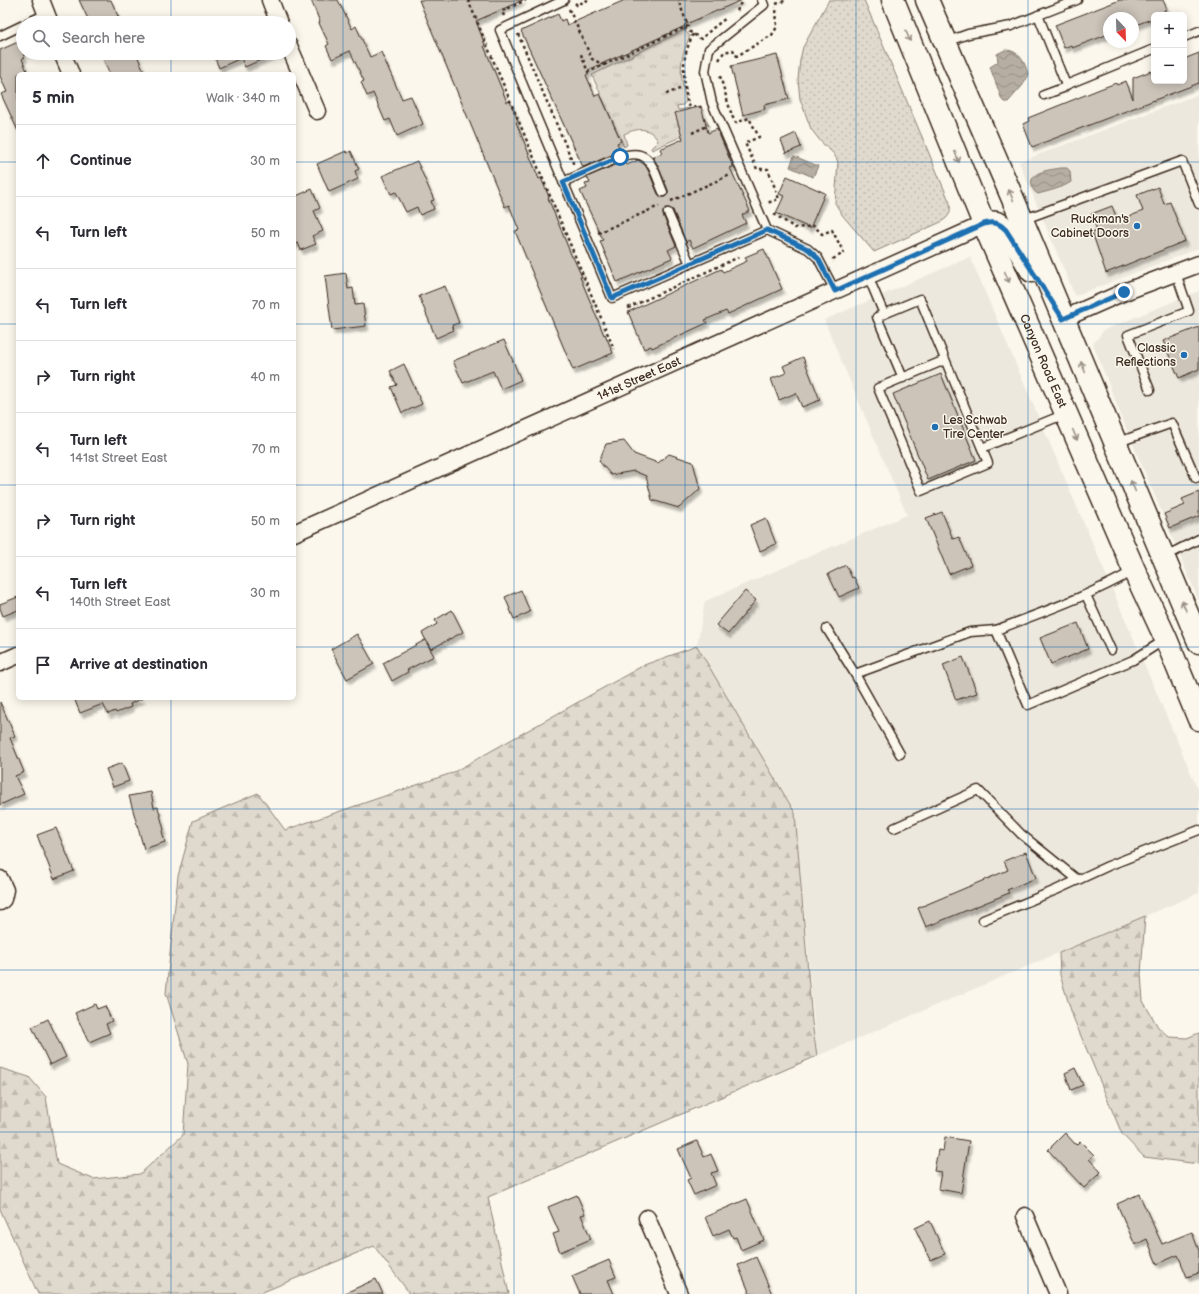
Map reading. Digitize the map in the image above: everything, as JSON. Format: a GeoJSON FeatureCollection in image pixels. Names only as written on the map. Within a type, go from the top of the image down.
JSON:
{"type":"FeatureCollection","features":[{"type":"Feature","properties":{"kind":"main road","name":"Canyon Road East"},"geometry":{"type":"LineString","coordinates":[[893,0],[984,224],[1134,570],[1166,639],[1199,719]]}},
{"type":"Feature","properties":{"kind":"main road"},"geometry":{"type":"LineString","coordinates":[[927,0],[1022,220],[1199,642]]}},
{"type":"Feature","properties":{"kind":"main road"},"geometry":{"type":"LineString","coordinates":[[984,224],[992,222],[999,224],[1006,230],[1063,319]]}},
{"type":"Feature","properties":{"kind":"main road"},"geometry":{"type":"LineString","coordinates":[[1166,639],[1199,698]]}},
{"type":"Feature","properties":{"kind":"street"},"geometry":{"type":"LineString","coordinates":[[270,0],[276,16]]}},
{"type":"Feature","properties":{"kind":"street"},"geometry":{"type":"LineString","coordinates":[[65,60],[69,72]]}},
{"type":"Feature","properties":{"kind":"street"},"geometry":{"type":"LineString","coordinates":[[295,60],[317,111]]}},
{"type":"Feature","properties":{"kind":"street","name":"141st Street East"},"geometry":{"type":"LineString","coordinates":[[296,533],[984,224]]}},
{"type":"Feature","properties":{"kind":"street"},"geometry":{"type":"LineString","coordinates":[[1063,319],[1124,292],[1199,264]]}},
{"type":"Feature","properties":{"kind":"street"},"geometry":{"type":"LineString","coordinates":[[0,663],[16,656]]}},
{"type":"Feature","properties":{"kind":"street"},"geometry":{"type":"LineString","coordinates":[[0,879],[5,890],[3,899],[0,902]]}},
{"type":"Feature","properties":{"kind":"street"},"geometry":{"type":"LineString","coordinates":[[1026,1216],[1058,1294]]}},
{"type":"Feature","properties":{"kind":"street"},"geometry":{"type":"LineString","coordinates":[[647,1218],[679,1294]]}},
{"type":"Feature","properties":{"kind":"lane"},"geometry":{"type":"LineString","coordinates":[[762,0],[764,5],[709,49],[705,71],[712,103],[767,230],[808,249],[818,258],[835,291]]}},
{"type":"Feature","properties":{"kind":"lane"},"geometry":{"type":"LineString","coordinates":[[945,42],[968,34],[1011,26],[1077,0]]}},
{"type":"Feature","properties":{"kind":"lane"},"geometry":{"type":"LineString","coordinates":[[566,2],[500,30],[612,298],[767,230]]}},
{"type":"Feature","properties":{"kind":"lane"},"geometry":{"type":"LineString","coordinates":[[1038,15],[1066,84]]}},
{"type":"Feature","properties":{"kind":"lane"},"geometry":{"type":"LineString","coordinates":[[0,36],[16,28]]}},
{"type":"Feature","properties":{"kind":"lane"},"geometry":{"type":"LineString","coordinates":[[1187,36],[1199,31]]}},
{"type":"Feature","properties":{"kind":"lane"},"geometry":{"type":"LineString","coordinates":[[1044,95],[1063,88],[1066,84],[1151,50]]}},
{"type":"Feature","properties":{"kind":"lane"},"geometry":{"type":"LineString","coordinates":[[562,180],[620,157],[636,153],[648,159],[663,192]]}},
{"type":"Feature","properties":{"kind":"lane"},"geometry":{"type":"LineString","coordinates":[[1022,220],[1182,161],[1199,204]]}},
{"type":"Feature","properties":{"kind":"lane"},"geometry":{"type":"LineString","coordinates":[[668,213],[690,264]]}},
{"type":"Feature","properties":{"kind":"lane"},"geometry":{"type":"LineString","coordinates":[[1150,390],[1128,335],[1189,311],[1176,273]]}},
{"type":"Feature","properties":{"kind":"lane"},"geometry":{"type":"LineString","coordinates":[[868,276],[884,314]]}},
{"type":"Feature","properties":{"kind":"lane"},"geometry":{"type":"LineString","coordinates":[[903,378],[877,317],[920,299],[988,463],[922,491],[878,388],[903,378],[945,360]]}},
{"type":"Feature","properties":{"kind":"lane"},"geometry":{"type":"LineString","coordinates":[[982,448],[1066,413]]}},
{"type":"Feature","properties":{"kind":"lane"},"geometry":{"type":"LineString","coordinates":[[1115,444],[1172,423],[1196,478]]}},
{"type":"Feature","properties":{"kind":"lane"},"geometry":{"type":"LineString","coordinates":[[1163,557],[1199,539]]}},
{"type":"Feature","properties":{"kind":"lane"},"geometry":{"type":"LineString","coordinates":[[855,674],[970,632],[996,630],[1086,595],[1106,586],[1134,570]]}},
{"type":"Feature","properties":{"kind":"lane"},"geometry":{"type":"LineString","coordinates":[[1086,595],[1111,650]]}},
{"type":"Feature","properties":{"kind":"lane"},"geometry":{"type":"LineString","coordinates":[[827,628],[900,754]]}},
{"type":"Feature","properties":{"kind":"lane"},"geometry":{"type":"LineString","coordinates":[[996,630],[1028,705],[1133,660],[1166,639]]}},
{"type":"Feature","properties":{"kind":"lane"},"geometry":{"type":"LineString","coordinates":[[894,828],[978,790],[1021,834],[1078,880]]}},
{"type":"Feature","properties":{"kind":"lane"},"geometry":{"type":"LineString","coordinates":[[983,920],[1108,866],[1199,830]]}},
{"type":"Feature","properties":{"kind":"path"},"geometry":{"type":"LineString","coordinates":[[468,0],[614,349]]}},
{"type":"Feature","properties":{"kind":"path"},"geometry":{"type":"LineString","coordinates":[[526,0],[502,11],[519,35],[574,165],[562,180],[555,185],[546,188]]}},
{"type":"Feature","properties":{"kind":"path"},"geometry":{"type":"LineString","coordinates":[[574,2],[577,5],[588,0]]}},
{"type":"Feature","properties":{"kind":"path"},"geometry":{"type":"LineString","coordinates":[[580,52],[588,72],[688,26],[679,0]]}},
{"type":"Feature","properties":{"kind":"path"},"geometry":{"type":"LineString","coordinates":[[684,28],[700,39],[738,10],[742,0]]}},
{"type":"Feature","properties":{"kind":"path"},"geometry":{"type":"LineString","coordinates":[[718,62],[724,52],[733,50],[737,56],[772,35],[777,27],[776,4],[774,0]]}},
{"type":"Feature","properties":{"kind":"path"},"geometry":{"type":"LineString","coordinates":[[776,4],[787,0]]}},
{"type":"Feature","properties":{"kind":"path"},"geometry":{"type":"LineString","coordinates":[[566,2],[592,59],[604,65]]}},
{"type":"Feature","properties":{"kind":"path"},"geometry":{"type":"LineString","coordinates":[[693,34],[686,50],[683,65],[688,105],[693,107],[701,106],[704,112]]}},
{"type":"Feature","properties":{"kind":"path"},"geometry":{"type":"LineString","coordinates":[[718,71],[732,116],[736,123],[749,118],[759,137],[745,143],[757,169],[768,169],[779,199],[767,204],[770,208]]}},
{"type":"Feature","properties":{"kind":"path"},"geometry":{"type":"LineString","coordinates":[[666,94],[686,87]]}},
{"type":"Feature","properties":{"kind":"path"},"geometry":{"type":"LineString","coordinates":[[692,133],[710,125],[707,119]]}},
{"type":"Feature","properties":{"kind":"path"},"geometry":{"type":"LineString","coordinates":[[595,235],[755,164]]}},
{"type":"Feature","properties":{"kind":"path"},"geometry":{"type":"LineString","coordinates":[[772,213],[795,228],[814,226],[822,234],[832,230],[844,253],[833,259],[835,264]]}},
{"type":"Feature","properties":{"kind":"shaded area"},"geometry":{"type":"Polygon","coordinates":[[[1199,94],[1199,248],[1075,296],[1019,162],[1199,94]]]}},
{"type":"Feature","properties":{"kind":"shaded area"},"geometry":{"type":"Polygon","coordinates":[[[970,257],[1199,792],[1199,893],[817,1056],[795,813],[697,646],[705,601],[907,515],[824,320],[970,257]]]}},
{"type":"Feature","properties":{"kind":"shaded area"},"geometry":{"type":"Polygon","coordinates":[[[1199,291],[1199,601],[1124,423],[1093,344],[1104,330],[1199,291]]]}},
{"type":"Feature","properties":{"kind":"green space"},"geometry":{"type":"Polygon","coordinates":[[[829,0],[864,0],[950,203],[949,214],[941,222],[874,252],[843,216],[835,203],[838,162],[834,154],[821,142],[811,129],[800,99],[798,79],[803,47],[829,0]]]}},
{"type":"Feature","properties":{"kind":"green space"},"geometry":{"type":"Polygon","coordinates":[[[684,30],[690,36],[683,53],[681,68],[682,83],[686,101],[683,105],[677,106],[678,110],[690,108],[690,110],[705,118],[708,124],[652,150],[651,148],[658,141],[655,136],[647,131],[634,130],[624,134],[627,145],[624,147],[592,75],[684,30]]]}},
{"type":"Feature","properties":{"kind":"green space"},"geometry":{"type":"Polygon","coordinates":[[[697,646],[795,813],[812,1022],[817,1056],[488,1197],[509,1294],[410,1294],[374,1246],[258,1294],[38,1294],[0,1209],[0,1068],[29,1077],[46,1097],[57,1164],[93,1179],[140,1174],[183,1135],[188,1064],[166,993],[178,876],[193,821],[258,793],[285,830],[452,773],[644,665],[697,646]]]}},
{"type":"Feature","properties":{"kind":"green space"},"geometry":{"type":"Polygon","coordinates":[[[1145,916],[1141,974],[1143,1001],[1158,1027],[1169,1037],[1187,1038],[1199,1033],[1199,1164],[1144,1157],[1122,1134],[1073,1017],[1060,975],[1059,953],[1145,916]]]}},
{"type":"Feature","properties":{"kind":"water"},"geometry":{"type":"Polygon","coordinates":[[[1005,50],[1018,54],[1025,65],[1028,74],[1023,85],[1008,102],[1004,102],[1002,100],[990,67],[998,62],[997,54],[1005,50]]]}},
{"type":"Feature","properties":{"kind":"water"},"geometry":{"type":"Polygon","coordinates":[[[794,156],[818,166],[813,177],[790,167],[794,156]]]}},
{"type":"Feature","properties":{"kind":"water"},"geometry":{"type":"Polygon","coordinates":[[[1067,168],[1070,171],[1071,182],[1060,188],[1038,194],[1035,192],[1032,187],[1033,177],[1041,172],[1067,168]]]}},
{"type":"Feature","properties":{"kind":"building"},"geometry":{"type":"Polygon","coordinates":[[[79,0],[111,0],[118,16],[87,16],[79,0]]]}},
{"type":"Feature","properties":{"kind":"building"},"geometry":{"type":"Polygon","coordinates":[[[311,0],[338,0],[352,29],[356,26],[370,57],[381,52],[402,99],[411,96],[423,124],[397,136],[390,119],[385,121],[373,93],[367,96],[361,82],[364,81],[350,51],[332,59],[326,46],[329,44],[319,23],[320,22],[311,0]]]}},
{"type":"Feature","properties":{"kind":"building"},"geometry":{"type":"Polygon","coordinates":[[[419,0],[523,0],[476,21],[485,45],[484,46],[507,102],[510,101],[518,121],[516,122],[539,179],[541,178],[572,257],[582,277],[580,277],[613,353],[573,370],[515,231],[519,230],[509,205],[505,207],[419,0]]]}},
{"type":"Feature","properties":{"kind":"building"},"geometry":{"type":"Polygon","coordinates":[[[625,0],[742,0],[684,25],[685,26],[588,70],[589,73],[586,75],[595,96],[600,94],[621,141],[617,143],[621,151],[583,167],[521,31],[558,14],[561,21],[565,19],[567,25],[625,0]]]}},
{"type":"Feature","properties":{"kind":"building"},"geometry":{"type":"Polygon","coordinates":[[[1120,0],[1163,0],[1167,9],[1164,10],[1165,12],[1151,12],[1151,19],[1139,24],[1139,12],[1103,12],[1103,36],[1072,48],[1071,45],[1064,48],[1055,25],[1120,0]]]}},
{"type":"Feature","properties":{"kind":"building"},"geometry":{"type":"Polygon","coordinates":[[[16,43],[16,60],[22,60],[27,71],[16,72],[16,127],[1,94],[7,92],[0,76],[0,50],[16,43]]]}},
{"type":"Feature","properties":{"kind":"building"},"geometry":{"type":"Polygon","coordinates":[[[1199,53],[1199,83],[1032,147],[1023,124],[1029,121],[1028,118],[1100,89],[1126,81],[1133,99],[1133,78],[1151,71],[1151,84],[1187,84],[1187,58],[1199,53]]]}},
{"type":"Feature","properties":{"kind":"building"},"geometry":{"type":"Polygon","coordinates":[[[777,55],[789,99],[764,105],[765,109],[743,115],[731,66],[777,55]]]}},
{"type":"Feature","properties":{"kind":"building"},"geometry":{"type":"Polygon","coordinates":[[[103,60],[139,60],[144,71],[142,72],[109,72],[103,60]]]}},
{"type":"Feature","properties":{"kind":"building"},"geometry":{"type":"Polygon","coordinates":[[[216,60],[237,60],[219,68],[216,60]]]}},
{"type":"Feature","properties":{"kind":"building"},"geometry":{"type":"Polygon","coordinates":[[[242,60],[260,60],[245,67],[242,60]]]}},
{"type":"Feature","properties":{"kind":"building"},"geometry":{"type":"Polygon","coordinates":[[[701,106],[708,133],[717,129],[733,167],[730,168],[750,211],[742,215],[746,223],[693,248],[689,240],[686,242],[673,210],[665,208],[663,215],[676,246],[668,250],[672,258],[617,282],[600,241],[603,240],[580,191],[587,188],[585,184],[590,183],[587,177],[625,161],[627,165],[638,160],[645,165],[648,170],[658,194],[665,197],[668,190],[653,157],[662,153],[660,149],[683,139],[675,113],[701,106]]]}},
{"type":"Feature","properties":{"kind":"building"},"geometry":{"type":"Polygon","coordinates":[[[796,133],[801,147],[786,153],[781,140],[796,133]]]}},
{"type":"Feature","properties":{"kind":"building"},"geometry":{"type":"Polygon","coordinates":[[[346,151],[347,153],[351,151],[359,169],[355,171],[358,179],[329,192],[317,164],[346,151]]]}},
{"type":"Feature","properties":{"kind":"building"},"geometry":{"type":"Polygon","coordinates":[[[417,161],[434,200],[431,201],[434,209],[420,215],[417,207],[406,212],[396,192],[391,194],[382,176],[417,161]]]}},
{"type":"Feature","properties":{"kind":"building"},"geometry":{"type":"Polygon","coordinates":[[[787,176],[825,193],[810,228],[776,213],[784,196],[779,194],[787,176]]]}},
{"type":"Feature","properties":{"kind":"building","name":"Ruckman's Cabinet Doors"},"geometry":{"type":"Polygon","coordinates":[[[1158,187],[1164,204],[1170,202],[1185,241],[1106,273],[1092,232],[1097,230],[1091,214],[1112,206],[1118,221],[1143,211],[1137,195],[1158,187]]]}},
{"type":"Feature","properties":{"kind":"building"},"geometry":{"type":"Polygon","coordinates":[[[312,189],[320,208],[314,211],[323,231],[312,236],[316,244],[301,250],[298,243],[296,244],[296,196],[312,189]]]}},
{"type":"Feature","properties":{"kind":"building"},"geometry":{"type":"Polygon","coordinates":[[[764,249],[782,289],[728,314],[726,311],[705,320],[707,323],[652,348],[651,346],[644,349],[628,312],[721,269],[723,272],[747,261],[745,257],[764,249]]]}},
{"type":"Feature","properties":{"kind":"building"},"geometry":{"type":"Polygon","coordinates":[[[346,273],[348,289],[353,288],[355,305],[363,304],[366,326],[332,330],[325,276],[346,273]]]}},
{"type":"Feature","properties":{"kind":"building"},"geometry":{"type":"Polygon","coordinates":[[[445,286],[459,323],[452,325],[454,330],[436,338],[419,296],[445,286]]]}},
{"type":"Feature","properties":{"kind":"building","name":"Classic Reflections"},"geometry":{"type":"Polygon","coordinates":[[[1199,327],[1199,369],[1179,378],[1163,341],[1199,327]]]}},
{"type":"Feature","properties":{"kind":"building"},"geometry":{"type":"Polygon","coordinates":[[[504,340],[521,380],[501,389],[493,371],[463,383],[453,361],[504,340]]]}},
{"type":"Feature","properties":{"kind":"building"},"geometry":{"type":"Polygon","coordinates":[[[803,357],[820,400],[802,407],[796,393],[779,400],[771,379],[786,373],[783,366],[803,357]]]}},
{"type":"Feature","properties":{"kind":"building"},"geometry":{"type":"Polygon","coordinates":[[[404,364],[422,404],[402,413],[391,387],[397,385],[390,371],[404,364]]]}},
{"type":"Feature","properties":{"kind":"building","name":"Les Schwab Tire Center"},"geometry":{"type":"Polygon","coordinates":[[[941,374],[976,460],[928,480],[893,394],[941,374]]]}},
{"type":"Feature","properties":{"kind":"building"},"geometry":{"type":"Polygon","coordinates":[[[624,441],[634,454],[658,463],[669,454],[693,462],[700,489],[679,508],[652,500],[646,476],[634,471],[611,475],[599,461],[606,444],[624,441]]]}},
{"type":"Feature","properties":{"kind":"building"},"geometry":{"type":"Polygon","coordinates":[[[1199,492],[1199,516],[1170,528],[1164,514],[1185,505],[1182,499],[1199,492]]]}},
{"type":"Feature","properties":{"kind":"building"},"geometry":{"type":"Polygon","coordinates":[[[942,512],[953,539],[959,537],[971,565],[949,574],[926,518],[942,512]]]}},
{"type":"Feature","properties":{"kind":"building"},"geometry":{"type":"Polygon","coordinates":[[[766,518],[776,544],[760,551],[750,525],[766,518]]]}},
{"type":"Feature","properties":{"kind":"building"},"geometry":{"type":"Polygon","coordinates":[[[846,565],[859,588],[839,597],[828,574],[846,565]]]}},
{"type":"Feature","properties":{"kind":"building"},"geometry":{"type":"Polygon","coordinates":[[[521,590],[530,612],[514,619],[505,597],[521,590]]]}},
{"type":"Feature","properties":{"kind":"building"},"geometry":{"type":"Polygon","coordinates":[[[745,591],[756,600],[728,634],[716,625],[745,591]]]}},
{"type":"Feature","properties":{"kind":"building"},"geometry":{"type":"Polygon","coordinates":[[[16,598],[16,611],[3,616],[0,604],[16,598]]]}},
{"type":"Feature","properties":{"kind":"building"},"geometry":{"type":"Polygon","coordinates":[[[452,610],[463,632],[431,649],[422,633],[437,624],[435,620],[452,610]]]}},
{"type":"Feature","properties":{"kind":"building"},"geometry":{"type":"Polygon","coordinates":[[[1078,623],[1088,649],[1051,664],[1040,638],[1078,623]]]}},
{"type":"Feature","properties":{"kind":"building"},"geometry":{"type":"Polygon","coordinates":[[[357,634],[374,664],[347,679],[331,649],[357,634]]]}},
{"type":"Feature","properties":{"kind":"building"},"geometry":{"type":"Polygon","coordinates":[[[425,640],[434,656],[407,670],[408,672],[392,681],[383,663],[425,640]]]}},
{"type":"Feature","properties":{"kind":"building"},"geometry":{"type":"Polygon","coordinates":[[[963,657],[977,693],[956,700],[943,665],[963,657]]]}},
{"type":"Feature","properties":{"kind":"building"},"geometry":{"type":"Polygon","coordinates":[[[75,700],[139,700],[130,704],[131,707],[116,713],[115,711],[108,714],[103,704],[80,713],[75,700]]]}},
{"type":"Feature","properties":{"kind":"building"},"geometry":{"type":"Polygon","coordinates":[[[0,702],[15,736],[10,738],[24,772],[15,776],[24,794],[0,805],[0,702]]]}},
{"type":"Feature","properties":{"kind":"building"},"geometry":{"type":"Polygon","coordinates":[[[122,763],[129,781],[113,787],[106,769],[122,763]]]}},
{"type":"Feature","properties":{"kind":"building"},"geometry":{"type":"Polygon","coordinates":[[[151,792],[154,808],[158,807],[164,830],[162,831],[165,842],[144,849],[129,796],[151,792]]]}},
{"type":"Feature","properties":{"kind":"building"},"geometry":{"type":"Polygon","coordinates":[[[56,828],[74,871],[54,879],[37,835],[56,828]]]}},
{"type":"Feature","properties":{"kind":"building"},"geometry":{"type":"Polygon","coordinates":[[[1026,852],[1036,878],[1007,890],[1009,893],[926,927],[918,908],[1008,870],[1004,861],[1026,852]]]}},
{"type":"Feature","properties":{"kind":"building"},"geometry":{"type":"Polygon","coordinates":[[[95,1004],[97,1009],[105,1006],[112,1021],[106,1024],[110,1033],[89,1042],[75,1013],[95,1004]]]}},
{"type":"Feature","properties":{"kind":"building"},"geometry":{"type":"Polygon","coordinates":[[[48,1019],[66,1057],[50,1065],[32,1027],[48,1019]]]}},
{"type":"Feature","properties":{"kind":"building"},"geometry":{"type":"Polygon","coordinates":[[[1075,1068],[1083,1085],[1071,1090],[1065,1073],[1075,1068]]]}},
{"type":"Feature","properties":{"kind":"building"},"geometry":{"type":"Polygon","coordinates":[[[1065,1133],[1076,1145],[1080,1141],[1094,1155],[1089,1159],[1101,1172],[1084,1188],[1048,1150],[1065,1133]]]}},
{"type":"Feature","properties":{"kind":"building"},"geometry":{"type":"Polygon","coordinates":[[[945,1137],[969,1141],[961,1193],[938,1189],[941,1172],[934,1171],[938,1150],[943,1151],[945,1137]]]}},
{"type":"Feature","properties":{"kind":"building"},"geometry":{"type":"Polygon","coordinates":[[[697,1141],[704,1157],[711,1154],[718,1171],[711,1173],[716,1185],[694,1195],[687,1180],[691,1178],[678,1149],[697,1141]]]}},
{"type":"Feature","properties":{"kind":"building"},"geometry":{"type":"Polygon","coordinates":[[[1139,1194],[1162,1244],[1192,1232],[1199,1251],[1199,1273],[1187,1277],[1178,1255],[1157,1264],[1147,1239],[1135,1245],[1117,1204],[1139,1194]]]}},
{"type":"Feature","properties":{"kind":"building"},"geometry":{"type":"Polygon","coordinates":[[[577,1195],[585,1214],[581,1215],[591,1239],[560,1252],[553,1234],[559,1232],[548,1207],[577,1195]]]}},
{"type":"Feature","properties":{"kind":"building"},"geometry":{"type":"Polygon","coordinates":[[[747,1199],[764,1240],[741,1250],[736,1237],[733,1238],[729,1229],[713,1236],[705,1217],[747,1199]]]}},
{"type":"Feature","properties":{"kind":"building"},"geometry":{"type":"Polygon","coordinates":[[[930,1221],[945,1254],[930,1260],[915,1228],[930,1221]]]}},
{"type":"Feature","properties":{"kind":"building"},"geometry":{"type":"Polygon","coordinates":[[[756,1257],[772,1294],[750,1294],[738,1265],[756,1257]]]}},
{"type":"Feature","properties":{"kind":"building"},"geometry":{"type":"Polygon","coordinates":[[[609,1260],[616,1277],[608,1280],[614,1294],[580,1294],[572,1276],[609,1260]]]}},
{"type":"Feature","properties":{"kind":"building"},"geometry":{"type":"Polygon","coordinates":[[[376,1279],[383,1294],[343,1294],[376,1279]]]}},
{"type":"Feature","properties":{"kind":"place","name":"Ruckman's Cabinet Doors"},"geometry":{"type":"Point","coordinates":[1137,226]}},
{"type":"Feature","properties":{"kind":"place","name":"Classic Reflections"},"geometry":{"type":"Point","coordinates":[1184,355]}},
{"type":"Feature","properties":{"kind":"place","name":"Les Schwab Tire Center"},"geometry":{"type":"Point","coordinates":[935,427]}},
{"type":"Feature","properties":{"kind":"route"},"geometry":{"type":"LineString","coordinates":[[620,157],[563,182],[612,298],[767,230],[808,249],[818,258],[835,291],[984,224],[992,222],[999,224],[1006,230],[1063,319],[1124,292]]}}]}
